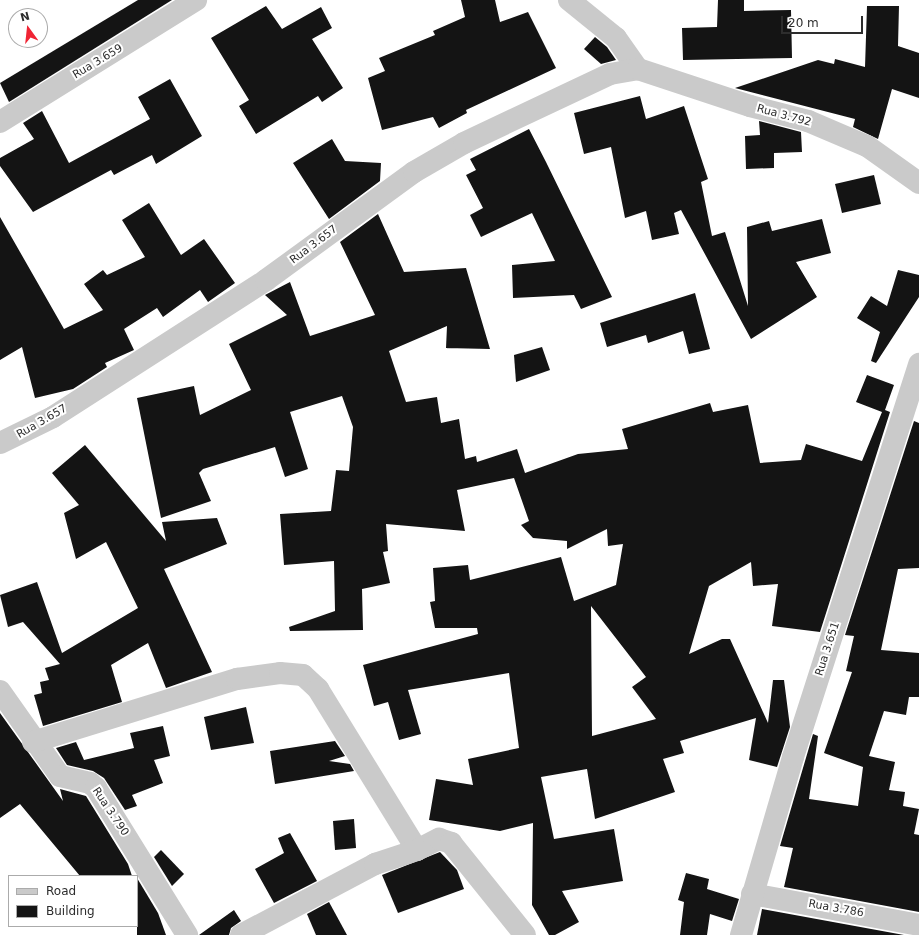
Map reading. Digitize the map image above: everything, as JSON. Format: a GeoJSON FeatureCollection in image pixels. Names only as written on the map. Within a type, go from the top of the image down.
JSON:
{"type":"FeatureCollection","features":[{"type":"Feature","properties":{"kind":"street","name":"Rua 3.659"},"geometry":{"type":"LineString","coordinates":[[0,122],[196,0]]}},
{"type":"Feature","properties":{"kind":"street"},"geometry":{"type":"LineString","coordinates":[[569,0],[616,38],[638,69]]}},
{"type":"Feature","properties":{"kind":"street","name":"Rua 3.792"},"geometry":{"type":"LineString","coordinates":[[638,69],[750,106],[808,121],[867,146],[919,183]]}},
{"type":"Feature","properties":{"kind":"street","name":"Rua 3.657"},"geometry":{"type":"LineString","coordinates":[[0,443],[54,417],[195,327],[439,158],[584,85],[610,74],[638,69]]}},
{"type":"Feature","properties":{"kind":"street","name":"Rua 3.651"},"geometry":{"type":"LineString","coordinates":[[740,935],[919,364]]}},
{"type":"Feature","properties":{"kind":"street"},"geometry":{"type":"LineString","coordinates":[[33,742],[237,679],[280,673],[303,675],[318,689],[417,850]]}},
{"type":"Feature","properties":{"kind":"street","name":"Rua 3.790"},"geometry":{"type":"LineString","coordinates":[[0,691],[33,742],[60,776],[90,783],[96,788],[187,935]]}},
{"type":"Feature","properties":{"kind":"street"},"geometry":{"type":"LineString","coordinates":[[241,935],[375,864],[417,850],[439,839],[452,843],[525,935]]}},
{"type":"Feature","properties":{"kind":"street","name":"Rua 3.786"},"geometry":{"type":"LineString","coordinates":[[752,894],[919,925]]}},
{"type":"Feature","properties":{"kind":"building"},"geometry":{"type":"Polygon","coordinates":[[[138,0],[172,0],[9,102],[0,83],[138,0]]]}},
{"type":"Feature","properties":{"kind":"building"},"geometry":{"type":"Polygon","coordinates":[[[461,0],[495,0],[500,22],[528,12],[556,68],[466,110],[467,113],[439,128],[433,117],[382,130],[368,78],[385,71],[379,58],[435,35],[433,31],[465,17],[461,0]]]}},
{"type":"Feature","properties":{"kind":"building"},"geometry":{"type":"Polygon","coordinates":[[[718,0],[744,0],[744,11],[791,10],[792,58],[683,60],[682,28],[717,27],[718,0]]]}},
{"type":"Feature","properties":{"kind":"building"},"geometry":{"type":"Polygon","coordinates":[[[266,6],[282,29],[321,7],[332,28],[312,39],[343,88],[322,102],[318,96],[256,134],[239,106],[249,100],[211,38],[266,6]]]}},
{"type":"Feature","properties":{"kind":"building"},"geometry":{"type":"Polygon","coordinates":[[[867,6],[899,6],[898,46],[919,53],[919,98],[892,89],[878,139],[853,127],[855,119],[735,88],[818,60],[834,64],[835,59],[865,67],[867,6]]]}},
{"type":"Feature","properties":{"kind":"building"},"geometry":{"type":"Polygon","coordinates":[[[595,37],[607,47],[616,60],[601,64],[584,49],[595,37]]]}},
{"type":"Feature","properties":{"kind":"building"},"geometry":{"type":"Polygon","coordinates":[[[170,79],[202,136],[156,164],[152,155],[114,175],[111,170],[33,212],[0,166],[0,158],[34,139],[23,123],[42,111],[69,163],[150,119],[138,97],[170,79]]]}},
{"type":"Feature","properties":{"kind":"building"},"geometry":{"type":"Polygon","coordinates":[[[640,96],[646,119],[684,106],[708,179],[701,182],[712,236],[725,232],[748,306],[747,227],[769,221],[772,231],[822,219],[831,253],[796,262],[817,297],[751,339],[681,210],[674,213],[679,234],[652,240],[646,211],[625,218],[611,147],[584,154],[574,113],[640,96]]]}},
{"type":"Feature","properties":{"kind":"building"},"geometry":{"type":"Polygon","coordinates":[[[759,121],[801,132],[802,152],[774,153],[774,168],[746,169],[745,136],[760,135],[759,121]]]}},
{"type":"Feature","properties":{"kind":"building"},"geometry":{"type":"Polygon","coordinates":[[[529,129],[612,297],[581,309],[574,295],[513,298],[512,265],[555,261],[532,213],[481,237],[470,215],[483,208],[466,175],[476,170],[470,159],[529,129]]]}},
{"type":"Feature","properties":{"kind":"building"},"geometry":{"type":"Polygon","coordinates":[[[332,139],[345,161],[381,163],[380,181],[329,219],[293,163],[332,139]]]}},
{"type":"Feature","properties":{"kind":"building"},"geometry":{"type":"Polygon","coordinates":[[[874,175],[881,204],[842,213],[835,184],[874,175]]]}},
{"type":"Feature","properties":{"kind":"building"},"geometry":{"type":"Polygon","coordinates":[[[149,203],[181,255],[204,239],[235,283],[208,302],[200,290],[163,317],[157,308],[124,329],[134,350],[105,363],[107,367],[73,389],[35,398],[22,347],[0,360],[0,217],[64,329],[103,310],[84,284],[103,270],[107,275],[145,257],[122,220],[149,203]]]}},
{"type":"Feature","properties":{"kind":"building"},"geometry":{"type":"Polygon","coordinates":[[[378,214],[404,272],[466,268],[490,349],[446,348],[447,326],[389,351],[406,402],[437,397],[441,423],[459,419],[465,459],[476,456],[477,462],[517,449],[525,473],[578,454],[628,449],[622,429],[710,403],[713,412],[748,405],[760,463],[801,460],[806,444],[862,461],[882,412],[856,402],[867,375],[894,385],[885,410],[890,412],[820,632],[772,626],[778,584],[753,586],[751,562],[709,586],[689,654],[722,639],[730,639],[768,723],[773,680],[784,680],[790,727],[777,767],[749,760],[756,718],[680,741],[684,753],[663,759],[675,792],[595,819],[587,769],[541,777],[554,839],[614,829],[623,881],[562,891],[579,922],[555,935],[549,935],[532,905],[533,823],[500,831],[429,820],[436,779],[473,785],[468,759],[519,748],[509,673],[408,690],[421,734],[399,740],[388,702],[374,706],[363,665],[478,634],[477,628],[435,628],[430,602],[435,601],[433,568],[468,565],[470,580],[561,557],[574,601],[616,585],[623,544],[608,546],[607,529],[567,549],[567,541],[533,538],[521,525],[529,521],[514,478],[457,490],[465,531],[386,524],[388,551],[383,552],[390,583],[362,589],[363,630],[290,631],[289,627],[335,611],[334,561],[284,565],[280,514],[331,511],[336,470],[349,471],[353,427],[342,396],[290,412],[308,469],[285,477],[275,447],[203,469],[199,473],[211,501],[161,518],[137,398],[194,386],[200,415],[251,390],[229,344],[287,315],[265,295],[290,282],[310,336],[375,315],[340,242],[378,214]],[[591,606],[592,736],[656,719],[632,687],[646,677],[591,606]]]}},
{"type":"Feature","properties":{"kind":"building"},"geometry":{"type":"Polygon","coordinates":[[[898,270],[919,275],[919,297],[876,363],[871,361],[880,332],[857,318],[871,296],[887,306],[898,270]]]}},
{"type":"Feature","properties":{"kind":"building"},"geometry":{"type":"Polygon","coordinates":[[[695,293],[710,349],[689,354],[683,331],[648,343],[646,335],[607,347],[600,323],[695,293]]]}},
{"type":"Feature","properties":{"kind":"building"},"geometry":{"type":"Polygon","coordinates":[[[542,347],[550,370],[516,382],[514,355],[542,347]]]}},
{"type":"Feature","properties":{"kind":"building"},"geometry":{"type":"Polygon","coordinates":[[[914,421],[919,423],[919,568],[898,569],[881,650],[919,653],[919,697],[909,697],[906,715],[884,711],[869,756],[895,762],[889,790],[905,792],[903,806],[919,809],[914,834],[919,835],[919,912],[784,887],[793,848],[780,846],[813,734],[818,736],[809,799],[858,806],[863,767],[824,753],[852,672],[846,671],[854,636],[845,635],[914,421]]]}},
{"type":"Feature","properties":{"kind":"building"},"geometry":{"type":"Polygon","coordinates":[[[85,445],[166,541],[162,522],[217,518],[227,544],[164,569],[212,672],[166,688],[148,643],[111,665],[122,702],[43,726],[34,695],[42,693],[40,682],[49,680],[45,668],[60,664],[23,622],[8,627],[0,595],[37,582],[62,653],[138,608],[106,542],[76,559],[64,513],[79,505],[52,473],[85,445]]]}},
{"type":"Feature","properties":{"kind":"building"},"geometry":{"type":"Polygon","coordinates":[[[246,707],[254,743],[211,750],[204,717],[246,707]]]}},
{"type":"Feature","properties":{"kind":"building"},"geometry":{"type":"Polygon","coordinates":[[[0,713],[63,801],[60,789],[86,796],[128,864],[132,875],[79,875],[20,804],[0,818],[0,713]]]}},
{"type":"Feature","properties":{"kind":"building"},"geometry":{"type":"Polygon","coordinates":[[[163,726],[170,756],[154,760],[163,783],[132,795],[137,806],[125,810],[104,778],[93,771],[67,765],[56,748],[76,742],[84,760],[134,748],[130,733],[163,726]]]}},
{"type":"Feature","properties":{"kind":"building"},"geometry":{"type":"Polygon","coordinates":[[[335,741],[345,756],[329,761],[350,764],[354,771],[275,784],[270,751],[335,741]]]}},
{"type":"Feature","properties":{"kind":"building"},"geometry":{"type":"Polygon","coordinates":[[[354,819],[356,848],[335,850],[333,821],[354,819]]]}},
{"type":"Feature","properties":{"kind":"building"},"geometry":{"type":"Polygon","coordinates":[[[290,833],[317,881],[274,903],[255,869],[284,853],[278,838],[290,833]]]}},
{"type":"Feature","properties":{"kind":"building"},"geometry":{"type":"Polygon","coordinates":[[[161,850],[184,874],[172,886],[154,857],[161,850]]]}},
{"type":"Feature","properties":{"kind":"building"},"geometry":{"type":"Polygon","coordinates":[[[440,852],[457,870],[464,889],[398,913],[382,875],[440,852]]]}},
{"type":"Feature","properties":{"kind":"building"},"geometry":{"type":"Polygon","coordinates":[[[686,873],[709,879],[707,889],[739,899],[732,921],[710,914],[707,935],[680,935],[684,902],[678,900],[686,873]]]}},
{"type":"Feature","properties":{"kind":"building"},"geometry":{"type":"Polygon","coordinates":[[[138,880],[158,913],[166,935],[137,935],[138,880]]]}},
{"type":"Feature","properties":{"kind":"building"},"geometry":{"type":"Polygon","coordinates":[[[329,902],[347,935],[316,935],[307,914],[329,902]]]}},
{"type":"Feature","properties":{"kind":"building"},"geometry":{"type":"Polygon","coordinates":[[[762,909],[904,935],[757,935],[762,909]]]}},
{"type":"Feature","properties":{"kind":"building"},"geometry":{"type":"Polygon","coordinates":[[[234,910],[241,921],[231,928],[229,935],[199,935],[234,910]]]}}]}
